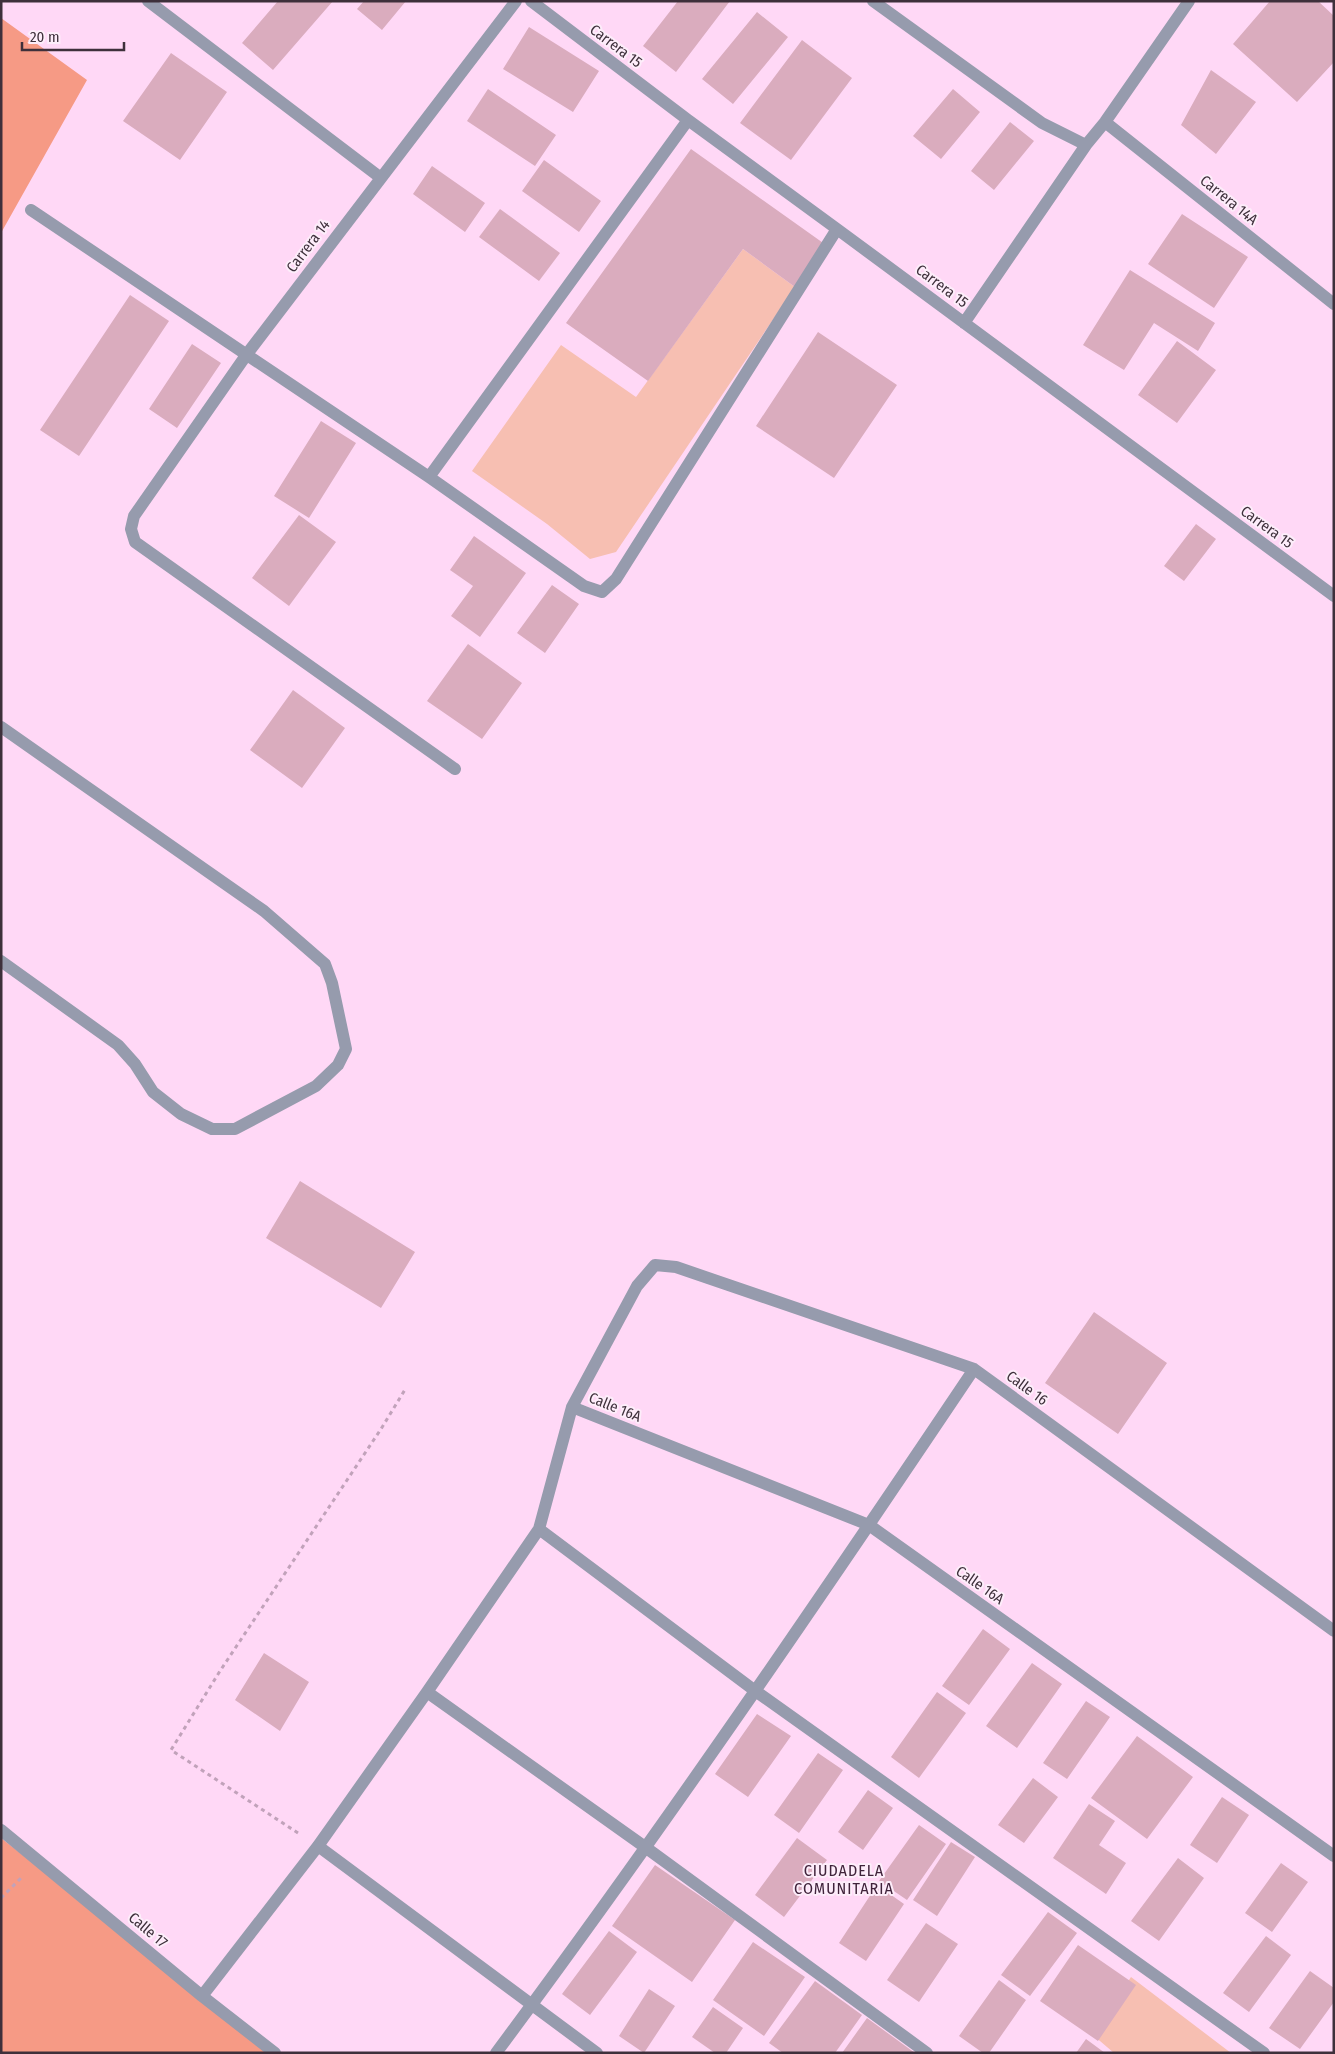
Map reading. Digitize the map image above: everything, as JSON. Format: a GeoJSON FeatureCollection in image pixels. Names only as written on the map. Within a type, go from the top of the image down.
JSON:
{"type":"FeatureCollection","features":[{"type":"Feature","properties":{"kind":"street"},"geometry":{"type":"LineString","coordinates":[[148,1],[381,178]]}},
{"type":"Feature","properties":{"kind":"street","name":"Carrera 14"},"geometry":{"type":"LineString","coordinates":[[455,769],[135,542],[131,529],[134,516],[247,354],[516,1]]}},
{"type":"Feature","properties":{"kind":"street","name":"Carrera 15"},"geometry":{"type":"LineString","coordinates":[[531,1],[688,120],[1334,596]]}},
{"type":"Feature","properties":{"kind":"street"},"geometry":{"type":"LineString","coordinates":[[964,322],[1086,145],[1105,122],[1189,1]]}},
{"type":"Feature","properties":{"kind":"street"},"geometry":{"type":"LineString","coordinates":[[877,2],[1042,123],[1086,145]]}},
{"type":"Feature","properties":{"kind":"street"},"geometry":{"type":"LineString","coordinates":[[429,477],[688,120]]}},
{"type":"Feature","properties":{"kind":"street","name":"Carrera 14A"},"geometry":{"type":"LineString","coordinates":[[1105,122],[1334,304]]}},
{"type":"Feature","properties":{"kind":"street"},"geometry":{"type":"LineString","coordinates":[[31,210],[429,477],[584,586],[602,592],[616,579],[837,228]]}},
{"type":"Feature","properties":{"kind":"street"},"geometry":{"type":"LineString","coordinates":[[1,726],[264,911],[325,964],[332,983],[346,1049],[338,1065],[316,1086],[235,1129],[212,1129],[181,1114],[153,1092],[135,1064],[118,1045],[1,961]]}},
{"type":"Feature","properties":{"kind":"street","name":"Calle 16"},"geometry":{"type":"LineString","coordinates":[[572,1407],[637,1286],[654,1265],[676,1268],[974,1369],[1334,1631]]}},
{"type":"Feature","properties":{"kind":"street"},"geometry":{"type":"LineString","coordinates":[[496,2053],[532,2006],[645,1847],[869,1525],[974,1369]]}},
{"type":"Feature","properties":{"kind":"street"},"geometry":{"type":"LineString","coordinates":[[202,1996],[318,1846],[539,1529],[572,1407]]}},
{"type":"Feature","properties":{"kind":"street","name":"Calle 16A"},"geometry":{"type":"LineString","coordinates":[[572,1407],[869,1525],[1334,1856]]}},
{"type":"Feature","properties":{"kind":"street"},"geometry":{"type":"LineString","coordinates":[[539,1529],[754,1690],[1264,2053]]}},
{"type":"Feature","properties":{"kind":"street"},"geometry":{"type":"LineString","coordinates":[[427,1692],[645,1847],[927,2053]]}},
{"type":"Feature","properties":{"kind":"street","name":"Calle 17"},"geometry":{"type":"LineString","coordinates":[[1,1830],[202,1996],[275,2053]]}},
{"type":"Feature","properties":{"kind":"street"},"geometry":{"type":"LineString","coordinates":[[318,1846],[596,2053]]}},
{"type":"Feature","properties":{"kind":"path"},"geometry":{"type":"LineString","coordinates":[[318,1846],[171,1750],[406,1388]]}},
{"type":"Feature","properties":{"kind":"shaded area"},"geometry":{"type":"Polygon","coordinates":[[[1,18],[87,80],[1,233],[1,18]]]}},
{"type":"Feature","properties":{"kind":"shaded area"},"geometry":{"type":"Polygon","coordinates":[[[743,249],[795,287],[616,552],[590,559],[547,524],[472,471],[561,345],[636,397],[743,249]]]}},
{"type":"Feature","properties":{"kind":"shaded area"},"geometry":{"type":"Polygon","coordinates":[[[1,1838],[275,2053],[1,2053],[1,1838]]]}},
{"type":"Feature","properties":{"kind":"shaded area"},"geometry":{"type":"Polygon","coordinates":[[[1131,1977],[1231,2053],[1114,2053],[1093,2035],[1131,1977]]]}},
{"type":"Feature","properties":{"kind":"building"},"geometry":{"type":"Polygon","coordinates":[[[278,1],[333,1],[273,70],[242,43],[278,1]]]}},
{"type":"Feature","properties":{"kind":"building"},"geometry":{"type":"Polygon","coordinates":[[[364,1],[406,1],[382,30],[357,9],[364,1]]]}},
{"type":"Feature","properties":{"kind":"building"},"geometry":{"type":"Polygon","coordinates":[[[678,1],[730,1],[676,72],[643,46],[678,1]]]}},
{"type":"Feature","properties":{"kind":"building"},"geometry":{"type":"Polygon","coordinates":[[[1270,1],[1318,1],[1334,16],[1334,62],[1297,102],[1233,44],[1270,1]]]}},
{"type":"Feature","properties":{"kind":"building"},"geometry":{"type":"Polygon","coordinates":[[[757,12],[788,37],[733,104],[702,79],[757,12]]]}},
{"type":"Feature","properties":{"kind":"building"},"geometry":{"type":"Polygon","coordinates":[[[529,27],[599,71],[573,112],[503,69],[529,27]]]}},
{"type":"Feature","properties":{"kind":"building"},"geometry":{"type":"Polygon","coordinates":[[[802,40],[852,78],[791,160],[740,123],[802,40]]]}},
{"type":"Feature","properties":{"kind":"building"},"geometry":{"type":"Polygon","coordinates":[[[171,53],[227,92],[180,160],[123,121],[171,53]]]}},
{"type":"Feature","properties":{"kind":"building"},"geometry":{"type":"Polygon","coordinates":[[[1211,70],[1256,102],[1216,154],[1181,125],[1211,70]]]}},
{"type":"Feature","properties":{"kind":"building"},"geometry":{"type":"Polygon","coordinates":[[[488,89],[556,135],[535,166],[467,121],[488,89]]]}},
{"type":"Feature","properties":{"kind":"building"},"geometry":{"type":"Polygon","coordinates":[[[953,89],[980,112],[941,159],[913,136],[953,89]]]}},
{"type":"Feature","properties":{"kind":"building"},"geometry":{"type":"Polygon","coordinates":[[[1010,122],[1034,141],[994,190],[971,171],[1010,122]]]}},
{"type":"Feature","properties":{"kind":"building"},"geometry":{"type":"Polygon","coordinates":[[[691,149],[826,245],[795,287],[743,249],[648,381],[566,323],[691,149]]]}},
{"type":"Feature","properties":{"kind":"building"},"geometry":{"type":"Polygon","coordinates":[[[544,160],[601,201],[579,232],[522,191],[544,160]]]}},
{"type":"Feature","properties":{"kind":"building"},"geometry":{"type":"Polygon","coordinates":[[[432,166],[485,203],[465,232],[413,194],[432,166]]]}},
{"type":"Feature","properties":{"kind":"building"},"geometry":{"type":"Polygon","coordinates":[[[500,209],[560,253],[539,281],[479,237],[500,209]]]}},
{"type":"Feature","properties":{"kind":"building"},"geometry":{"type":"Polygon","coordinates":[[[1182,214],[1248,257],[1214,308],[1148,264],[1182,214]]]}},
{"type":"Feature","properties":{"kind":"building"},"geometry":{"type":"Polygon","coordinates":[[[1130,270],[1215,323],[1198,351],[1154,323],[1124,370],[1083,345],[1130,270]]]}},
{"type":"Feature","properties":{"kind":"building"},"geometry":{"type":"Polygon","coordinates":[[[130,295],[169,321],[79,456],[40,430],[130,295]]]}},
{"type":"Feature","properties":{"kind":"building"},"geometry":{"type":"Polygon","coordinates":[[[818,332],[897,385],[834,478],[756,426],[818,332]]]}},
{"type":"Feature","properties":{"kind":"building"},"geometry":{"type":"Polygon","coordinates":[[[1177,341],[1216,370],[1177,423],[1138,395],[1177,341]]]}},
{"type":"Feature","properties":{"kind":"building"},"geometry":{"type":"Polygon","coordinates":[[[192,344],[221,363],[177,428],[149,409],[192,344]]]}},
{"type":"Feature","properties":{"kind":"building"},"geometry":{"type":"Polygon","coordinates":[[[321,421],[356,443],[309,518],[274,496],[321,421]]]}},
{"type":"Feature","properties":{"kind":"building"},"geometry":{"type":"Polygon","coordinates":[[[299,515],[336,542],[289,606],[252,578],[299,515]]]}},
{"type":"Feature","properties":{"kind":"building"},"geometry":{"type":"Polygon","coordinates":[[[1196,524],[1216,539],[1184,581],[1164,566],[1196,524]]]}},
{"type":"Feature","properties":{"kind":"building"},"geometry":{"type":"Polygon","coordinates":[[[474,536],[526,573],[480,637],[451,616],[473,586],[450,570],[474,536]]]}},
{"type":"Feature","properties":{"kind":"building"},"geometry":{"type":"Polygon","coordinates":[[[552,585],[579,604],[545,653],[517,633],[552,585]]]}},
{"type":"Feature","properties":{"kind":"building"},"geometry":{"type":"Polygon","coordinates":[[[468,644],[522,683],[482,739],[427,701],[468,644]]]}},
{"type":"Feature","properties":{"kind":"building"},"geometry":{"type":"Polygon","coordinates":[[[293,690],[345,728],[302,788],[250,750],[293,690]]]}},
{"type":"Feature","properties":{"kind":"building"},"geometry":{"type":"Polygon","coordinates":[[[300,1181],[415,1252],[381,1308],[266,1238],[300,1181]]]}},
{"type":"Feature","properties":{"kind":"building"},"geometry":{"type":"Polygon","coordinates":[[[1094,1312],[1167,1363],[1118,1434],[1045,1383],[1094,1312]]]}},
{"type":"Feature","properties":{"kind":"building"},"geometry":{"type":"Polygon","coordinates":[[[983,1629],[1010,1649],[969,1705],[942,1686],[983,1629]]]}},
{"type":"Feature","properties":{"kind":"building"},"geometry":{"type":"Polygon","coordinates":[[[264,1653],[309,1682],[280,1731],[235,1700],[264,1653]]]}},
{"type":"Feature","properties":{"kind":"building"},"geometry":{"type":"Polygon","coordinates":[[[1032,1663],[1062,1684],[1017,1748],[986,1726],[1032,1663]]]}},
{"type":"Feature","properties":{"kind":"building"},"geometry":{"type":"Polygon","coordinates":[[[937,1692],[966,1713],[919,1778],[891,1757],[937,1692]]]}},
{"type":"Feature","properties":{"kind":"building"},"geometry":{"type":"Polygon","coordinates":[[[1086,1701],[1110,1717],[1067,1779],[1043,1763],[1086,1701]]]}},
{"type":"Feature","properties":{"kind":"building"},"geometry":{"type":"Polygon","coordinates":[[[757,1714],[791,1736],[748,1797],[715,1774],[757,1714]]]}},
{"type":"Feature","properties":{"kind":"building"},"geometry":{"type":"Polygon","coordinates":[[[1137,1736],[1193,1777],[1147,1839],[1091,1798],[1137,1736]]]}},
{"type":"Feature","properties":{"kind":"building"},"geometry":{"type":"Polygon","coordinates":[[[818,1753],[843,1770],[799,1833],[774,1815],[818,1753]]]}},
{"type":"Feature","properties":{"kind":"building"},"geometry":{"type":"Polygon","coordinates":[[[1033,1778],[1058,1797],[1024,1843],[998,1825],[1033,1778]]]}},
{"type":"Feature","properties":{"kind":"building"},"geometry":{"type":"Polygon","coordinates":[[[868,1790],[893,1808],[863,1850],[838,1832],[868,1790]]]}},
{"type":"Feature","properties":{"kind":"building"},"geometry":{"type":"Polygon","coordinates":[[[1222,1797],[1249,1815],[1217,1863],[1190,1845],[1222,1797]]]}},
{"type":"Feature","properties":{"kind":"building"},"geometry":{"type":"Polygon","coordinates":[[[1089,1804],[1115,1821],[1099,1845],[1126,1863],[1106,1894],[1053,1858],[1089,1804]]]}},
{"type":"Feature","properties":{"kind":"building"},"geometry":{"type":"Polygon","coordinates":[[[919,1825],[946,1844],[907,1900],[879,1881],[919,1825]]]}},
{"type":"Feature","properties":{"kind":"building"},"geometry":{"type":"Polygon","coordinates":[[[797,1838],[827,1860],[784,1917],[755,1895],[797,1838]]]}},
{"type":"Feature","properties":{"kind":"building"},"geometry":{"type":"Polygon","coordinates":[[[951,1842],[975,1857],[937,1916],[913,1900],[951,1842]]]}},
{"type":"Feature","properties":{"kind":"building"},"geometry":{"type":"Polygon","coordinates":[[[1178,1858],[1204,1878],[1159,1941],[1131,1921],[1178,1858]]]}},
{"type":"Feature","properties":{"kind":"building"},"geometry":{"type":"Polygon","coordinates":[[[1281,1863],[1308,1882],[1272,1932],[1245,1913],[1281,1863]]]}},
{"type":"Feature","properties":{"kind":"building"},"geometry":{"type":"Polygon","coordinates":[[[655,1865],[735,1920],[692,1982],[612,1926],[655,1865]]]}},
{"type":"Feature","properties":{"kind":"building"},"geometry":{"type":"Polygon","coordinates":[[[877,1885],[904,1904],[866,1961],[839,1943],[877,1885]]]}},
{"type":"Feature","properties":{"kind":"building"},"geometry":{"type":"Polygon","coordinates":[[[1048,1912],[1077,1933],[1030,1996],[1001,1975],[1048,1912]]]}},
{"type":"Feature","properties":{"kind":"building"},"geometry":{"type":"Polygon","coordinates":[[[926,1923],[958,1944],[919,2002],[887,1980],[926,1923]]]}},
{"type":"Feature","properties":{"kind":"building"},"geometry":{"type":"Polygon","coordinates":[[[609,1931],[637,1952],[590,2015],[562,1994],[609,1931]]]}},
{"type":"Feature","properties":{"kind":"building"},"geometry":{"type":"Polygon","coordinates":[[[1266,1936],[1291,1955],[1249,2012],[1223,1993],[1266,1936]]]}},
{"type":"Feature","properties":{"kind":"building"},"geometry":{"type":"Polygon","coordinates":[[[753,1942],[805,1977],[764,2036],[713,2000],[753,1942]]]}},
{"type":"Feature","properties":{"kind":"building"},"geometry":{"type":"Polygon","coordinates":[[[1078,1945],[1136,1985],[1098,2041],[1040,2001],[1078,1945]]]}},
{"type":"Feature","properties":{"kind":"building"},"geometry":{"type":"Polygon","coordinates":[[[1310,1971],[1334,1988],[1334,2002],[1300,2049],[1269,2028],[1310,1971]]]}},
{"type":"Feature","properties":{"kind":"building"},"geometry":{"type":"Polygon","coordinates":[[[999,1980],[1026,2000],[989,2053],[983,2053],[959,2036],[999,1980]]]}},
{"type":"Feature","properties":{"kind":"building"},"geometry":{"type":"Polygon","coordinates":[[[815,1981],[862,2015],[835,2053],[783,2053],[769,2043],[815,1981]]]}},
{"type":"Feature","properties":{"kind":"building"},"geometry":{"type":"Polygon","coordinates":[[[649,1989],[675,2006],[644,2053],[619,2036],[649,1989]]]}},
{"type":"Feature","properties":{"kind":"building"},"geometry":{"type":"Polygon","coordinates":[[[713,2007],[743,2028],[726,2053],[715,2053],[692,2037],[713,2007]]]}},
{"type":"Feature","properties":{"kind":"building"},"geometry":{"type":"Polygon","coordinates":[[[867,2018],[915,2053],[842,2053],[867,2018]]]}},
{"type":"Feature","properties":{"kind":"building"},"geometry":{"type":"Polygon","coordinates":[[[1086,2039],[1105,2053],[1076,2053],[1086,2039]]]}},
{"type":"Feature","properties":{"kind":"district","name":"CIUDADELA COMUNITARIA"},"geometry":{"type":"Point","coordinates":[844,1879]}}]}
